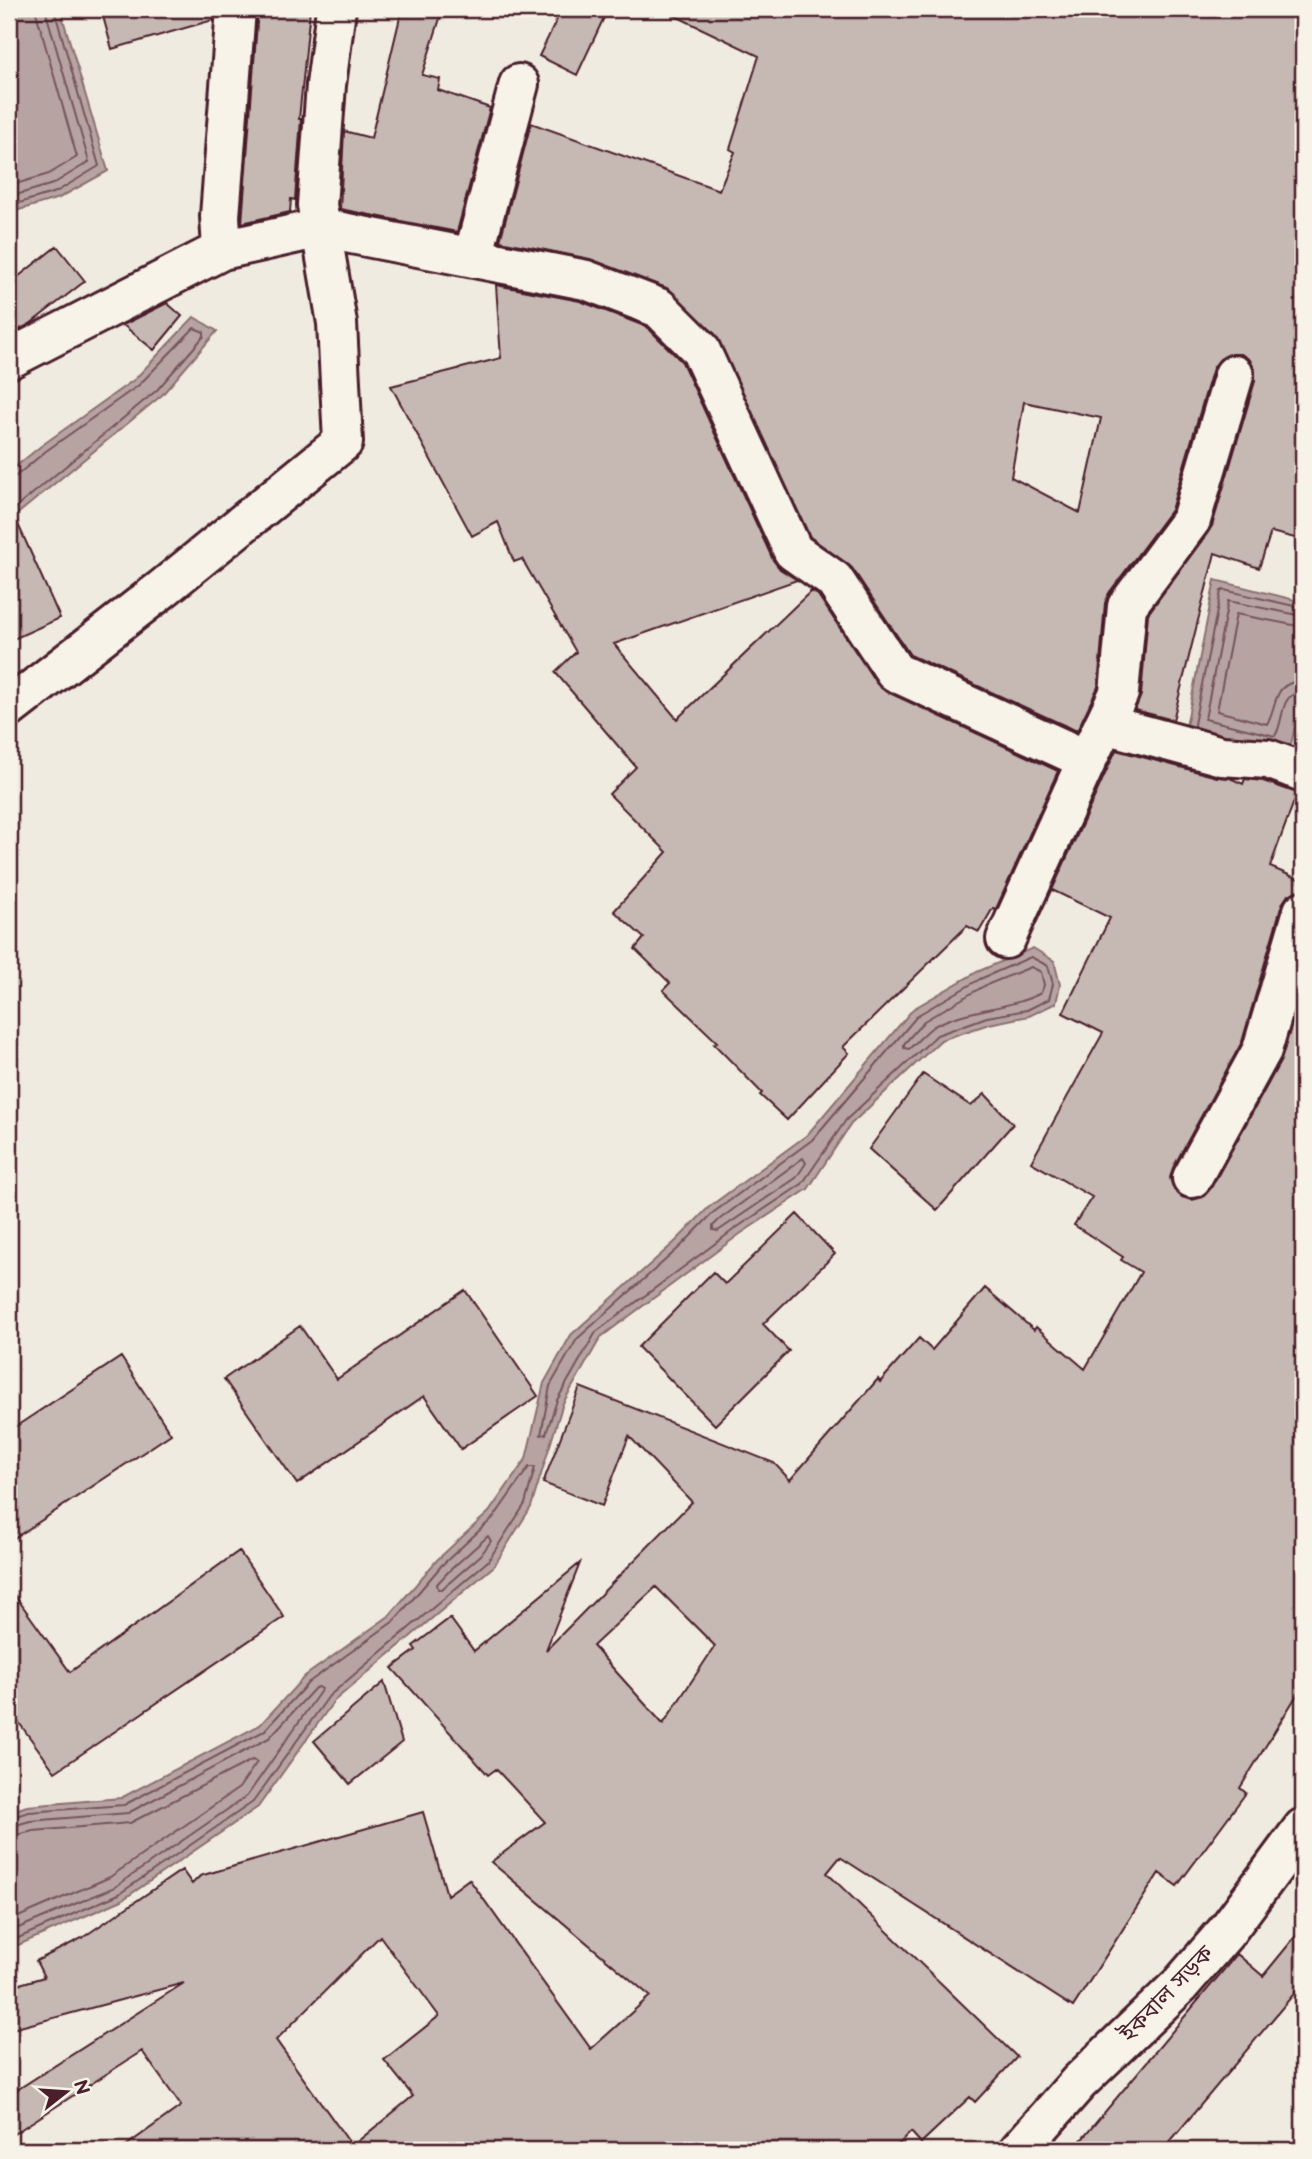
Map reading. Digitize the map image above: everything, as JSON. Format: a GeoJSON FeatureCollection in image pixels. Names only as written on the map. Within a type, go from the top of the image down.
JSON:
{"type":"FeatureCollection","features":[{"type":"Feature","properties":{"kind":"street"},"geometry":{"type":"LineString","coordinates":[[222,250],[220,216],[236,9]]}},
{"type":"Feature","properties":{"kind":"street"},"geometry":{"type":"LineString","coordinates":[[9,708],[161,590],[342,442],[337,323],[317,205],[326,85],[337,9]]}},
{"type":"Feature","properties":{"kind":"street"},"geometry":{"type":"LineString","coordinates":[[473,257],[519,84]]}},
{"type":"Feature","properties":{"kind":"street"},"geometry":{"type":"LineString","coordinates":[[9,359],[222,250],[321,228],[586,280],[659,308],[700,349],[793,551],[834,580],[895,673],[1087,760]]}},
{"type":"Feature","properties":{"kind":"street"},"geometry":{"type":"LineString","coordinates":[[1006,939],[1119,693],[1127,606],[1191,520],[1234,374]]}},
{"type":"Feature","properties":{"kind":"street"},"geometry":{"type":"LineString","coordinates":[[1104,724],[1222,756],[1268,759],[1303,772]]}},
{"type":"Feature","properties":{"kind":"street"},"geometry":{"type":"LineString","coordinates":[[1192,1178],[1262,1050],[1303,911]]}},
{"type":"Feature","properties":{"kind":"street","name":"ইকবাল সড়ক"},"geometry":{"type":"LineString","coordinates":[[1019,2150],[1079,2082],[1180,1985],[1227,1932],[1303,1828]]}},
{"type":"Feature","properties":{"kind":"water"},"geometry":{"type":"Polygon","coordinates":[[[9,9],[60,9],[108,171],[59,198],[9,213],[9,9]]]}},
{"type":"Feature","properties":{"kind":"water"},"geometry":{"type":"Polygon","coordinates":[[[194,317],[217,331],[162,395],[9,521],[9,472],[135,379],[194,317]]]}},
{"type":"Feature","properties":{"kind":"water"},"geometry":{"type":"Polygon","coordinates":[[[1215,580],[1303,602],[1303,695],[1288,756],[1185,732],[1215,580]]]}},
{"type":"Feature","properties":{"kind":"water"},"geometry":{"type":"Polygon","coordinates":[[[1033,948],[1054,961],[1060,985],[1056,1003],[1029,1016],[989,1024],[941,1040],[851,1124],[808,1189],[740,1234],[601,1337],[563,1403],[531,1507],[494,1566],[334,1701],[258,1807],[122,1900],[9,1949],[9,1812],[27,1806],[121,1798],[260,1725],[305,1676],[389,1616],[437,1560],[489,1512],[526,1459],[544,1383],[571,1335],[676,1241],[709,1207],[807,1135],[913,1009],[977,972],[1033,948]]]}},
{"type":"Feature","properties":{"kind":"building"},"geometry":{"type":"Polygon","coordinates":[[[101,9],[214,9],[213,20],[112,49],[101,9]]]}},
{"type":"Feature","properties":{"kind":"building"},"geometry":{"type":"Polygon","coordinates":[[[258,9],[310,9],[299,119],[295,200],[291,199],[290,212],[242,223],[258,9]]]}},
{"type":"Feature","properties":{"kind":"building"},"geometry":{"type":"Polygon","coordinates":[[[402,9],[443,9],[422,75],[440,79],[438,90],[490,108],[457,232],[340,209],[344,131],[371,138],[402,9]]]}},
{"type":"Feature","properties":{"kind":"building"},"geometry":{"type":"Polygon","coordinates":[[[562,9],[608,9],[577,75],[539,56],[562,9]]]}},
{"type":"Feature","properties":{"kind":"building"},"geometry":{"type":"Polygon","coordinates":[[[661,9],[1303,9],[1303,540],[1271,532],[1259,568],[1215,553],[1173,720],[1135,710],[1141,695],[1148,614],[1212,526],[1255,381],[1255,371],[1250,360],[1241,354],[1230,354],[1220,359],[1213,368],[1171,510],[1109,593],[1105,603],[1098,687],[1077,731],[910,655],[852,568],[810,537],[715,334],[667,288],[590,259],[500,241],[531,123],[719,190],[735,152],[730,149],[759,56],[661,9]],[[1024,402],[1011,477],[1080,513],[1101,418],[1024,402]]]}},
{"type":"Feature","properties":{"kind":"building"},"geometry":{"type":"Polygon","coordinates":[[[57,246],[85,281],[30,324],[9,335],[9,284],[57,246]]]}},
{"type":"Feature","properties":{"kind":"building"},"geometry":{"type":"Polygon","coordinates":[[[496,285],[580,301],[647,327],[682,362],[773,560],[780,569],[797,580],[614,644],[677,719],[811,591],[818,595],[877,684],[885,691],[1058,771],[996,909],[993,908],[979,932],[967,926],[843,1047],[849,1053],[787,1120],[760,1095],[762,1093],[714,1044],[717,1042],[663,990],[670,983],[635,949],[644,938],[614,911],[667,852],[609,794],[636,767],[555,672],[576,652],[522,559],[514,562],[498,522],[472,536],[391,386],[501,358],[496,285]]]}},
{"type":"Feature","properties":{"kind":"building"},"geometry":{"type":"Polygon","coordinates":[[[167,303],[182,316],[154,350],[123,325],[167,303]]]}},
{"type":"Feature","properties":{"kind":"building"},"geometry":{"type":"Polygon","coordinates":[[[9,504],[60,618],[9,641],[9,504]]]}},
{"type":"Feature","properties":{"kind":"building"},"geometry":{"type":"Polygon","coordinates":[[[1116,750],[1217,777],[1230,778],[1243,784],[1245,779],[1263,781],[1297,793],[1270,867],[1303,881],[1303,890],[1288,895],[1282,904],[1242,1042],[1170,1178],[1174,1190],[1182,1197],[1192,1200],[1203,1197],[1211,1188],[1281,1060],[1303,987],[1303,1685],[1240,1788],[1246,1793],[1177,1886],[1159,1873],[1073,2007],[840,1857],[827,1873],[1017,2057],[975,2102],[970,2097],[921,2143],[911,2132],[893,2150],[120,2150],[181,2106],[142,2051],[9,2137],[9,2095],[184,1983],[9,2030],[9,1987],[44,1977],[36,1961],[82,1938],[182,1870],[192,1884],[200,1876],[423,1812],[447,1895],[469,1879],[591,2049],[650,1996],[491,1862],[545,1822],[496,1769],[488,1775],[392,1668],[416,1650],[413,1646],[450,1618],[474,1651],[580,1563],[546,1650],[692,1502],[629,1436],[602,1506],[543,1483],[580,1387],[774,1463],[790,1480],[878,1379],[880,1382],[919,1338],[932,1350],[985,1288],[1085,1369],[1141,1272],[1074,1225],[1092,1197],[1031,1162],[1103,1033],[1063,1013],[1110,918],[1052,890],[1116,750]],[[656,1587],[593,1646],[663,1724],[715,1646],[656,1587]],[[380,1936],[276,2040],[352,2146],[413,2096],[384,2060],[439,2016],[380,1936]]]}},
{"type":"Feature","properties":{"kind":"building"},"geometry":{"type":"Polygon","coordinates":[[[923,1074],[971,1106],[985,1094],[1013,1124],[937,1210],[869,1149],[923,1074]]]}},
{"type":"Feature","properties":{"kind":"building"},"geometry":{"type":"Polygon","coordinates":[[[797,1214],[835,1254],[763,1324],[789,1351],[715,1425],[638,1347],[713,1272],[725,1284],[797,1214]]]}},
{"type":"Feature","properties":{"kind":"building"},"geometry":{"type":"Polygon","coordinates":[[[465,1290],[538,1396],[461,1449],[424,1396],[297,1484],[224,1379],[300,1326],[337,1379],[465,1290]]]}},
{"type":"Feature","properties":{"kind":"building"},"geometry":{"type":"Polygon","coordinates":[[[121,1357],[171,1434],[9,1542],[9,1431],[121,1357]]]}},
{"type":"Feature","properties":{"kind":"building"},"geometry":{"type":"Polygon","coordinates":[[[239,1551],[284,1617],[55,1772],[9,1709],[9,1587],[70,1672],[239,1551]]]}},
{"type":"Feature","properties":{"kind":"building"},"geometry":{"type":"Polygon","coordinates":[[[384,1682],[402,1742],[350,1784],[314,1741],[384,1682]]]}},
{"type":"Feature","properties":{"kind":"building"},"geometry":{"type":"Polygon","coordinates":[[[1303,1927],[1303,1983],[1163,2150],[1073,2150],[1237,1954],[1263,1976],[1303,1927]]]}}]}
